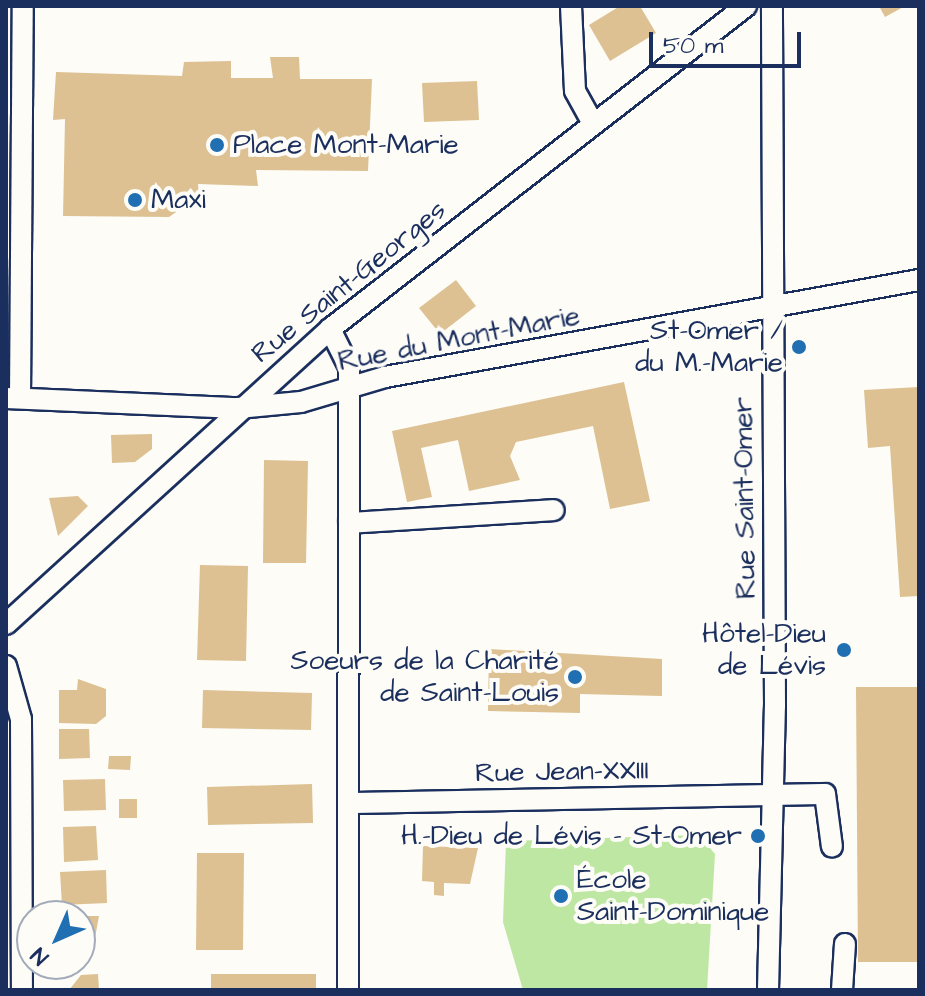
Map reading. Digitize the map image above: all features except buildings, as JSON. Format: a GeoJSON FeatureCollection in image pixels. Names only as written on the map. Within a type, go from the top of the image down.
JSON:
{"type":"FeatureCollection","features":[{"type":"Feature","properties":{"kind":"street"},"geometry":{"type":"LineString","coordinates":[[13,398],[23,6]]}},
{"type":"Feature","properties":{"kind":"street"},"geometry":{"type":"LineString","coordinates":[[571,6],[575,91],[593,123]]}},
{"type":"Feature","properties":{"kind":"street","name":"Rue Saint-Georges"},"geometry":{"type":"LineString","coordinates":[[6,624],[238,408],[330,329],[746,6]]}},
{"type":"Feature","properties":{"kind":"street","name":"Rue Saint-Omer"},"geometry":{"type":"LineString","coordinates":[[768,990],[773,798],[772,6]]}},
{"type":"Feature","properties":{"kind":"street","name":"Rue du Mont-Marie"},"geometry":{"type":"LineString","coordinates":[[13,398],[238,408],[301,402],[348,387],[919,280]]}},
{"type":"Feature","properties":{"kind":"street"},"geometry":{"type":"LineString","coordinates":[[330,329],[344,346],[348,387],[351,803],[348,990]]}},
{"type":"Feature","properties":{"kind":"street"},"geometry":{"type":"LineString","coordinates":[[349,523],[554,510]]}},
{"type":"Feature","properties":{"kind":"street"},"geometry":{"type":"LineString","coordinates":[[6,666],[21,719],[22,990]]}},
{"type":"Feature","properties":{"kind":"street","name":"Rue Jean-XXIII"},"geometry":{"type":"LineString","coordinates":[[351,803],[773,798],[825,794],[832,847]]}},
{"type":"Feature","properties":{"kind":"street"},"geometry":{"type":"LineString","coordinates":[[842,990],[845,944]]}},
{"type":"Feature","properties":{"kind":"green space"},"geometry":{"type":"Polygon","coordinates":[[[699,835],[715,854],[707,990],[523,990],[503,922],[506,841],[699,835]]]}},
{"type":"Feature","properties":{"kind":"place","name":"Place Mont-Marie"},"geometry":{"type":"Point","coordinates":[217,145]}},
{"type":"Feature","properties":{"kind":"place","name":"Maxi"},"geometry":{"type":"Point","coordinates":[135,200]}},
{"type":"Feature","properties":{"kind":"place","name":"St-Omer / du M.-Marie"},"geometry":{"type":"Point","coordinates":[799,347]}},
{"type":"Feature","properties":{"kind":"place","name":"Hôtel-Dieu de Lévis"},"geometry":{"type":"Point","coordinates":[844,650]}},
{"type":"Feature","properties":{"kind":"place","name":"Soeurs de la Charité de Saint-Louis"},"geometry":{"type":"Point","coordinates":[575,677]}},
{"type":"Feature","properties":{"kind":"place","name":"H.-Dieu de Lévis - St-Omer"},"geometry":{"type":"Point","coordinates":[758,836]}},
{"type":"Feature","properties":{"kind":"place","name":"École Saint-Dominique"},"geometry":{"type":"Point","coordinates":[561,896]}}]}
